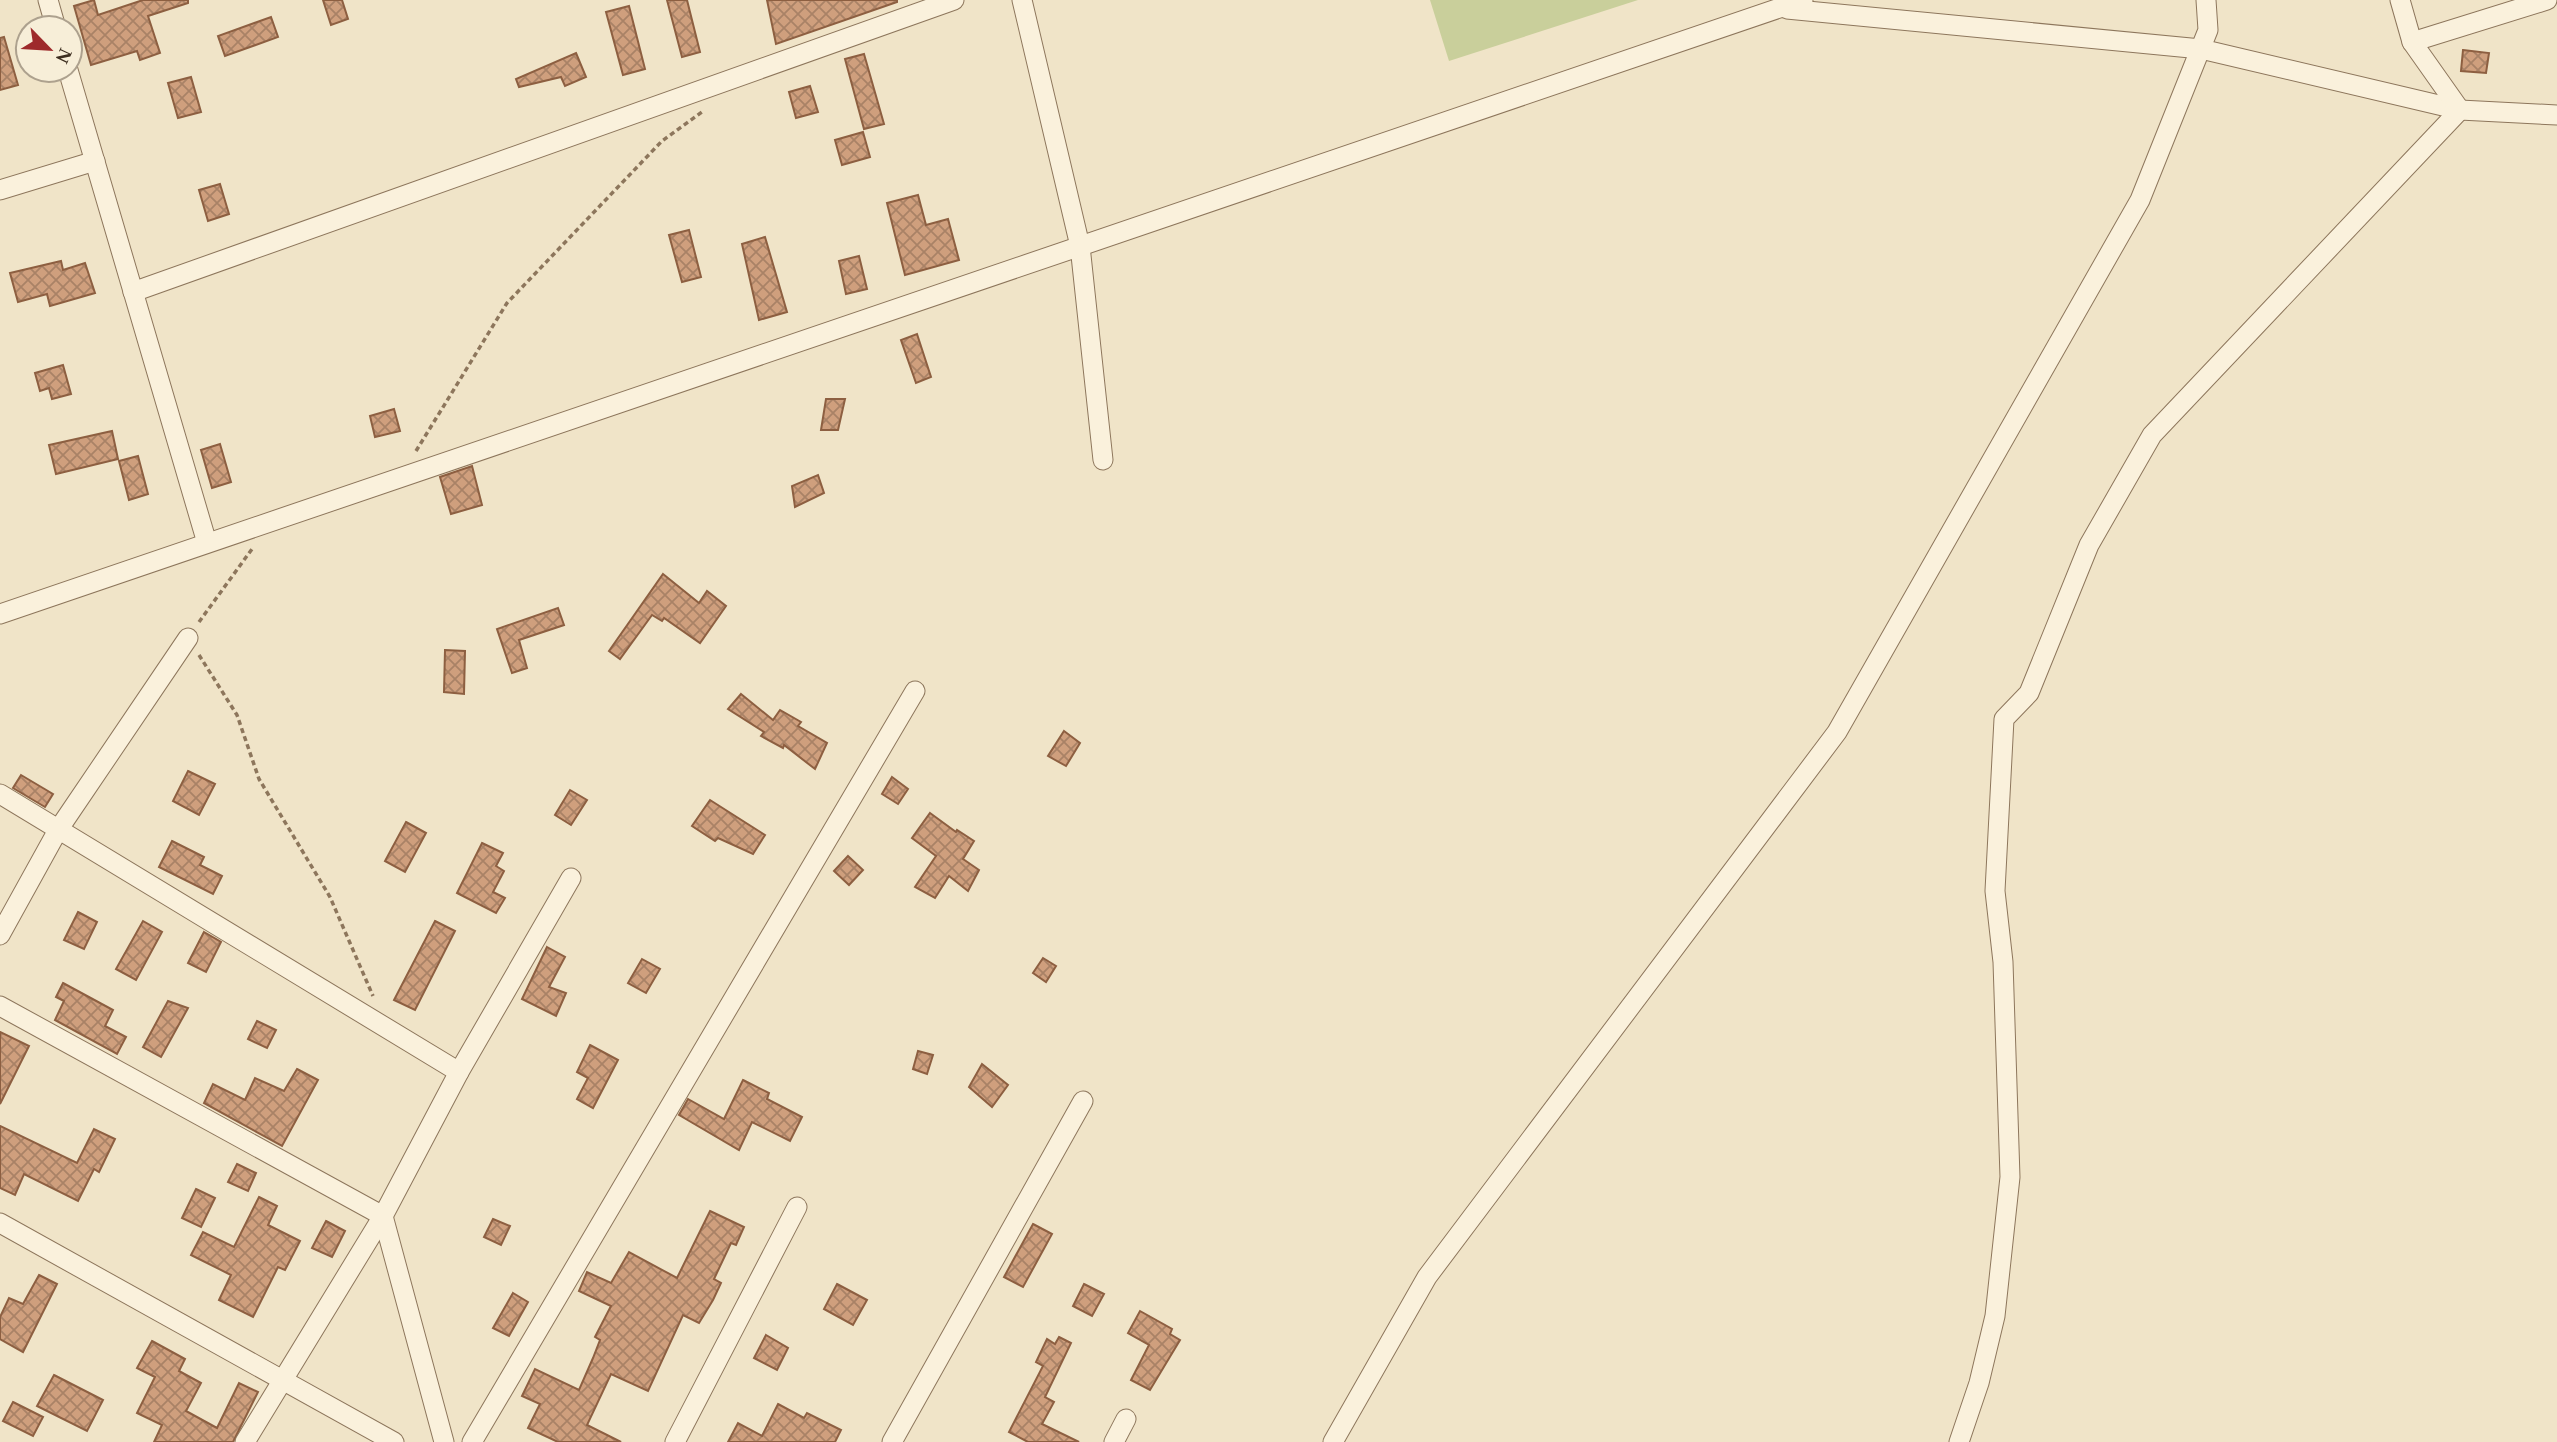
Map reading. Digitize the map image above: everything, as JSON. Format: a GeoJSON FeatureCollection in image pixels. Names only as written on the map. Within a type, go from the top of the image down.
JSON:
{"type":"FeatureCollection","features":[{"type":"Feature","properties":{"kind":"street"},"geometry":{"type":"LineString","coordinates":[[133,292],[954,0]]}},
{"type":"Feature","properties":{"kind":"street"},"geometry":{"type":"LineString","coordinates":[[1021,0],[1080,246],[1102,460]]}},
{"type":"Feature","properties":{"kind":"street"},"geometry":{"type":"LineString","coordinates":[[0,614],[1803,0]]}},
{"type":"Feature","properties":{"kind":"street"},"geometry":{"type":"LineString","coordinates":[[1333,1442],[1427,1277],[1836,732],[2140,200],[2208,30],[2206,0]]}},
{"type":"Feature","properties":{"kind":"street"},"geometry":{"type":"LineString","coordinates":[[2400,0],[2412,42],[2460,110]]}},
{"type":"Feature","properties":{"kind":"street"},"geometry":{"type":"LineString","coordinates":[[2412,42],[2547,0]]}},
{"type":"Feature","properties":{"kind":"street"},"geometry":{"type":"LineString","coordinates":[[1778,9],[2201,49],[2460,110],[2557,115]]}},
{"type":"Feature","properties":{"kind":"street"},"geometry":{"type":"LineString","coordinates":[[72,84],[207,543]]}},
{"type":"Feature","properties":{"kind":"street"},"geometry":{"type":"LineString","coordinates":[[1959,1442],[1979,1382],[1995,1317],[2010,1177],[2003,962],[1995,891],[2004,719],[2029,694],[2089,545],[2152,435],[2460,110]]}},
{"type":"Feature","properties":{"kind":"street"},"geometry":{"type":"LineString","coordinates":[[0,190],[95,161]]}},
{"type":"Feature","properties":{"kind":"street"},"geometry":{"type":"LineString","coordinates":[[0,935],[58,830],[188,638]]}},
{"type":"Feature","properties":{"kind":"street"},"geometry":{"type":"LineString","coordinates":[[472,1442],[915,691]]}},
{"type":"Feature","properties":{"kind":"street"},"geometry":{"type":"LineString","coordinates":[[0,794],[458,1072]]}},
{"type":"Feature","properties":{"kind":"street"},"geometry":{"type":"LineString","coordinates":[[245,1442],[383,1216],[458,1072],[571,878]]}},
{"type":"Feature","properties":{"kind":"street"},"geometry":{"type":"LineString","coordinates":[[0,1006],[383,1216],[444,1442]]}},
{"type":"Feature","properties":{"kind":"street"},"geometry":{"type":"LineString","coordinates":[[892,1442],[1083,1101]]}},
{"type":"Feature","properties":{"kind":"street"},"geometry":{"type":"LineString","coordinates":[[676,1442],[797,1207]]}},
{"type":"Feature","properties":{"kind":"street"},"geometry":{"type":"LineString","coordinates":[[0,1223],[394,1442]]}},
{"type":"Feature","properties":{"kind":"street"},"geometry":{"type":"LineString","coordinates":[[1114,1442],[1126,1419]]}},
{"type":"Feature","properties":{"kind":"path"},"geometry":{"type":"LineString","coordinates":[[400,477],[507,303],[662,141],[705,109]]}},
{"type":"Feature","properties":{"kind":"path"},"geometry":{"type":"LineString","coordinates":[[271,521],[188,638],[237,715],[259,779],[330,897],[387,1029]]}},
{"type":"Feature","properties":{"kind":"green space"},"geometry":{"type":"Polygon","coordinates":[[[1430,0],[1638,0],[1449,61],[1430,0]]]}},
{"type":"Feature","properties":{"kind":"building"},"geometry":{"type":"Polygon","coordinates":[[[94,0],[98,15],[143,0],[188,0],[188,3],[148,16],[160,53],[140,60],[137,51],[91,65],[84,41],[84,14],[76,14],[74,6],[94,0]]]}},
{"type":"Feature","properties":{"kind":"building"},"geometry":{"type":"Polygon","coordinates":[[[323,0],[342,0],[348,19],[331,25],[323,0]]]}},
{"type":"Feature","properties":{"kind":"building"},"geometry":{"type":"Polygon","coordinates":[[[667,0],[687,0],[700,52],[682,57],[667,0]]]}},
{"type":"Feature","properties":{"kind":"building"},"geometry":{"type":"Polygon","coordinates":[[[767,0],[897,0],[897,2],[776,44],[767,0]]]}},
{"type":"Feature","properties":{"kind":"building"},"geometry":{"type":"Polygon","coordinates":[[[629,6],[645,69],[623,75],[606,12],[629,6]]]}},
{"type":"Feature","properties":{"kind":"building"},"geometry":{"type":"Polygon","coordinates":[[[271,17],[278,37],[225,56],[218,36],[271,17]]]}},
{"type":"Feature","properties":{"kind":"building"},"geometry":{"type":"Polygon","coordinates":[[[4,37],[14,71],[14,84],[18,85],[0,90],[0,38],[4,37]]]}},
{"type":"Feature","properties":{"kind":"building"},"geometry":{"type":"Polygon","coordinates":[[[2463,50],[2489,53],[2486,73],[2461,71],[2463,50]]]}},
{"type":"Feature","properties":{"kind":"building"},"geometry":{"type":"Polygon","coordinates":[[[576,53],[586,77],[565,86],[561,77],[519,87],[516,79],[576,53]]]}},
{"type":"Feature","properties":{"kind":"building"},"geometry":{"type":"Polygon","coordinates":[[[864,54],[884,124],[864,129],[845,59],[864,54]]]}},
{"type":"Feature","properties":{"kind":"building"},"geometry":{"type":"Polygon","coordinates":[[[191,77],[201,112],[178,118],[168,83],[191,77]]]}},
{"type":"Feature","properties":{"kind":"building"},"geometry":{"type":"Polygon","coordinates":[[[810,86],[818,112],[796,118],[789,92],[810,86]]]}},
{"type":"Feature","properties":{"kind":"building"},"geometry":{"type":"Polygon","coordinates":[[[863,132],[870,157],[842,165],[835,140],[863,132]]]}},
{"type":"Feature","properties":{"kind":"building"},"geometry":{"type":"Polygon","coordinates":[[[220,184],[229,214],[208,221],[199,190],[220,184]]]}},
{"type":"Feature","properties":{"kind":"building"},"geometry":{"type":"Polygon","coordinates":[[[918,195],[926,225],[948,219],[959,260],[905,275],[887,203],[918,195]]]}},
{"type":"Feature","properties":{"kind":"building"},"geometry":{"type":"Polygon","coordinates":[[[689,230],[701,277],[682,282],[669,235],[689,230]]]}},
{"type":"Feature","properties":{"kind":"building"},"geometry":{"type":"Polygon","coordinates":[[[765,237],[787,312],[759,320],[742,244],[765,237]]]}},
{"type":"Feature","properties":{"kind":"building"},"geometry":{"type":"Polygon","coordinates":[[[859,256],[867,289],[846,294],[839,261],[859,256]]]}},
{"type":"Feature","properties":{"kind":"building"},"geometry":{"type":"Polygon","coordinates":[[[61,261],[63,270],[85,263],[95,293],[50,306],[47,294],[18,302],[10,273],[61,261]]]}},
{"type":"Feature","properties":{"kind":"building"},"geometry":{"type":"Polygon","coordinates":[[[917,334],[931,377],[916,383],[901,340],[917,334]]]}},
{"type":"Feature","properties":{"kind":"building"},"geometry":{"type":"Polygon","coordinates":[[[63,365],[71,394],[52,399],[49,388],[40,391],[35,373],[63,365]]]}},
{"type":"Feature","properties":{"kind":"building"},"geometry":{"type":"Polygon","coordinates":[[[826,399],[845,399],[838,430],[821,430],[826,399]]]}},
{"type":"Feature","properties":{"kind":"building"},"geometry":{"type":"Polygon","coordinates":[[[394,409],[400,431],[375,437],[370,416],[394,409]]]}},
{"type":"Feature","properties":{"kind":"building"},"geometry":{"type":"Polygon","coordinates":[[[112,431],[118,459],[56,474],[49,445],[112,431]]]}},
{"type":"Feature","properties":{"kind":"building"},"geometry":{"type":"Polygon","coordinates":[[[220,444],[231,482],[212,488],[201,450],[220,444]]]}},
{"type":"Feature","properties":{"kind":"building"},"geometry":{"type":"Polygon","coordinates":[[[138,456],[148,494],[129,500],[119,461],[138,456]]]}},
{"type":"Feature","properties":{"kind":"building"},"geometry":{"type":"Polygon","coordinates":[[[472,466],[482,505],[451,514],[440,477],[472,466]]]}},
{"type":"Feature","properties":{"kind":"building"},"geometry":{"type":"Polygon","coordinates":[[[818,475],[824,493],[795,507],[792,486],[818,475]]]}},
{"type":"Feature","properties":{"kind":"building"},"geometry":{"type":"Polygon","coordinates":[[[663,574],[699,603],[707,591],[726,606],[700,643],[664,618],[662,621],[652,615],[620,659],[609,651],[663,574]]]}},
{"type":"Feature","properties":{"kind":"building"},"geometry":{"type":"Polygon","coordinates":[[[558,608],[564,625],[519,640],[527,668],[512,673],[497,629],[558,608]]]}},
{"type":"Feature","properties":{"kind":"building"},"geometry":{"type":"Polygon","coordinates":[[[445,650],[465,651],[464,694],[444,692],[445,650]]]}},
{"type":"Feature","properties":{"kind":"building"},"geometry":{"type":"Polygon","coordinates":[[[741,694],[773,720],[780,710],[801,722],[798,726],[827,743],[815,769],[784,745],[783,748],[761,736],[764,732],[728,709],[741,694]]]}},
{"type":"Feature","properties":{"kind":"building"},"geometry":{"type":"Polygon","coordinates":[[[1064,731],[1080,743],[1066,766],[1048,756],[1064,731]]]}},
{"type":"Feature","properties":{"kind":"building"},"geometry":{"type":"Polygon","coordinates":[[[188,771],[215,784],[199,815],[173,801],[188,771]]]}},
{"type":"Feature","properties":{"kind":"building"},"geometry":{"type":"Polygon","coordinates":[[[21,775],[53,794],[45,807],[13,788],[21,775]]]}},
{"type":"Feature","properties":{"kind":"building"},"geometry":{"type":"Polygon","coordinates":[[[892,777],[908,789],[898,804],[882,794],[892,777]]]}},
{"type":"Feature","properties":{"kind":"building"},"geometry":{"type":"Polygon","coordinates":[[[570,790],[587,800],[571,825],[555,815],[570,790]]]}},
{"type":"Feature","properties":{"kind":"building"},"geometry":{"type":"Polygon","coordinates":[[[710,800],[765,835],[753,854],[718,838],[715,841],[692,826],[710,800]]]}},
{"type":"Feature","properties":{"kind":"building"},"geometry":{"type":"Polygon","coordinates":[[[930,813],[974,841],[963,859],[979,870],[968,891],[949,876],[935,898],[915,887],[936,856],[912,838],[930,813]]]}},
{"type":"Feature","properties":{"kind":"building"},"geometry":{"type":"Polygon","coordinates":[[[406,822],[426,833],[405,872],[385,861],[406,822]]]}},
{"type":"Feature","properties":{"kind":"building"},"geometry":{"type":"Polygon","coordinates":[[[172,841],[204,857],[200,865],[222,876],[213,894],[159,867],[172,841]]]}},
{"type":"Feature","properties":{"kind":"building"},"geometry":{"type":"Polygon","coordinates":[[[482,843],[503,853],[496,866],[504,871],[493,892],[505,898],[496,913],[457,893],[482,843]]]}},
{"type":"Feature","properties":{"kind":"building"},"geometry":{"type":"Polygon","coordinates":[[[848,856],[863,870],[849,885],[834,871],[848,856]]]}},
{"type":"Feature","properties":{"kind":"building"},"geometry":{"type":"Polygon","coordinates":[[[78,912],[97,922],[84,949],[64,940],[78,912]]]}},
{"type":"Feature","properties":{"kind":"building"},"geometry":{"type":"Polygon","coordinates":[[[143,921],[162,932],[136,980],[116,969],[143,921]]]}},
{"type":"Feature","properties":{"kind":"building"},"geometry":{"type":"Polygon","coordinates":[[[435,921],[455,931],[415,1010],[394,1000],[435,921]]]}},
{"type":"Feature","properties":{"kind":"building"},"geometry":{"type":"Polygon","coordinates":[[[204,932],[221,942],[206,972],[188,963],[204,932]]]}},
{"type":"Feature","properties":{"kind":"building"},"geometry":{"type":"Polygon","coordinates":[[[547,947],[565,957],[549,987],[566,993],[556,1016],[522,999],[547,947]]]}},
{"type":"Feature","properties":{"kind":"building"},"geometry":{"type":"Polygon","coordinates":[[[1043,958],[1056,966],[1046,982],[1033,973],[1043,958]]]}},
{"type":"Feature","properties":{"kind":"building"},"geometry":{"type":"Polygon","coordinates":[[[642,959],[660,969],[646,993],[628,983],[642,959]]]}},
{"type":"Feature","properties":{"kind":"building"},"geometry":{"type":"Polygon","coordinates":[[[63,983],[113,1010],[105,1026],[126,1037],[117,1054],[55,1020],[64,1001],[56,997],[63,983]]]}},
{"type":"Feature","properties":{"kind":"building"},"geometry":{"type":"Polygon","coordinates":[[[168,1001],[188,1008],[161,1057],[143,1047],[168,1001]]]}},
{"type":"Feature","properties":{"kind":"building"},"geometry":{"type":"Polygon","coordinates":[[[257,1021],[276,1030],[267,1048],[248,1039],[257,1021]]]}},
{"type":"Feature","properties":{"kind":"building"},"geometry":{"type":"Polygon","coordinates":[[[0,1032],[29,1046],[0,1104],[0,1032]]]}},
{"type":"Feature","properties":{"kind":"building"},"geometry":{"type":"Polygon","coordinates":[[[590,1045],[618,1060],[593,1108],[577,1099],[588,1078],[577,1072],[590,1045]]]}},
{"type":"Feature","properties":{"kind":"building"},"geometry":{"type":"Polygon","coordinates":[[[918,1051],[933,1055],[927,1074],[913,1069],[918,1051]]]}},
{"type":"Feature","properties":{"kind":"building"},"geometry":{"type":"Polygon","coordinates":[[[982,1064],[1008,1085],[992,1107],[969,1087],[982,1064]]]}},
{"type":"Feature","properties":{"kind":"building"},"geometry":{"type":"Polygon","coordinates":[[[297,1069],[318,1080],[282,1146],[204,1103],[213,1084],[245,1100],[255,1078],[284,1091],[297,1069]]]}},
{"type":"Feature","properties":{"kind":"building"},"geometry":{"type":"Polygon","coordinates":[[[743,1080],[769,1093],[767,1099],[802,1117],[790,1141],[752,1122],[739,1150],[679,1115],[688,1099],[724,1119],[743,1080]]]}},
{"type":"Feature","properties":{"kind":"building"},"geometry":{"type":"Polygon","coordinates":[[[0,1126],[77,1163],[94,1129],[115,1139],[99,1172],[94,1169],[78,1201],[24,1174],[15,1195],[0,1188],[0,1126]]]}},
{"type":"Feature","properties":{"kind":"building"},"geometry":{"type":"Polygon","coordinates":[[[237,1164],[256,1173],[248,1191],[228,1182],[237,1164]]]}},
{"type":"Feature","properties":{"kind":"building"},"geometry":{"type":"Polygon","coordinates":[[[196,1189],[215,1198],[201,1227],[182,1218],[196,1189]]]}},
{"type":"Feature","properties":{"kind":"building"},"geometry":{"type":"Polygon","coordinates":[[[259,1197],[277,1206],[268,1225],[300,1241],[285,1270],[278,1267],[253,1317],[219,1300],[231,1275],[191,1255],[203,1232],[234,1247],[259,1197]]]}},
{"type":"Feature","properties":{"kind":"building"},"geometry":{"type":"Polygon","coordinates":[[[710,1211],[744,1227],[736,1245],[731,1243],[714,1279],[721,1283],[713,1300],[699,1323],[683,1315],[648,1391],[611,1374],[587,1425],[621,1442],[558,1442],[528,1428],[540,1404],[522,1396],[535,1369],[579,1390],[600,1340],[595,1337],[611,1306],[579,1291],[587,1272],[611,1283],[629,1252],[677,1278],[710,1211]]]}},
{"type":"Feature","properties":{"kind":"building"},"geometry":{"type":"Polygon","coordinates":[[[493,1219],[510,1226],[501,1245],[484,1237],[493,1219]]]}},
{"type":"Feature","properties":{"kind":"building"},"geometry":{"type":"Polygon","coordinates":[[[326,1221],[345,1231],[332,1257],[312,1248],[326,1221]]]}},
{"type":"Feature","properties":{"kind":"building"},"geometry":{"type":"Polygon","coordinates":[[[1033,1224],[1052,1234],[1023,1287],[1004,1277],[1033,1224]]]}},
{"type":"Feature","properties":{"kind":"building"},"geometry":{"type":"Polygon","coordinates":[[[39,1275],[57,1284],[23,1352],[0,1339],[0,1317],[9,1298],[23,1304],[39,1275]]]}},
{"type":"Feature","properties":{"kind":"building"},"geometry":{"type":"Polygon","coordinates":[[[837,1284],[867,1300],[853,1325],[824,1309],[837,1284]]]}},
{"type":"Feature","properties":{"kind":"building"},"geometry":{"type":"Polygon","coordinates":[[[1084,1284],[1104,1294],[1092,1316],[1073,1306],[1084,1284]]]}},
{"type":"Feature","properties":{"kind":"building"},"geometry":{"type":"Polygon","coordinates":[[[513,1293],[528,1302],[509,1336],[493,1328],[513,1293]]]}},
{"type":"Feature","properties":{"kind":"building"},"geometry":{"type":"Polygon","coordinates":[[[1140,1311],[1172,1329],[1170,1334],[1180,1340],[1150,1390],[1131,1380],[1149,1345],[1128,1333],[1140,1311]]]}},
{"type":"Feature","properties":{"kind":"building"},"geometry":{"type":"Polygon","coordinates":[[[766,1335],[788,1348],[777,1370],[754,1358],[766,1335]]]}},
{"type":"Feature","properties":{"kind":"building"},"geometry":{"type":"Polygon","coordinates":[[[1059,1337],[1071,1343],[1045,1397],[1054,1402],[1042,1424],[1079,1442],[1028,1442],[1009,1432],[1043,1366],[1036,1362],[1047,1339],[1055,1344],[1059,1337]]]}},
{"type":"Feature","properties":{"kind":"building"},"geometry":{"type":"Polygon","coordinates":[[[152,1341],[185,1359],[179,1371],[201,1383],[186,1411],[217,1428],[239,1383],[258,1392],[233,1442],[154,1442],[162,1425],[137,1413],[155,1377],[137,1368],[152,1341]]]}},
{"type":"Feature","properties":{"kind":"building"},"geometry":{"type":"Polygon","coordinates":[[[54,1375],[103,1400],[87,1431],[37,1406],[54,1375]]]}},
{"type":"Feature","properties":{"kind":"building"},"geometry":{"type":"Polygon","coordinates":[[[13,1402],[43,1417],[33,1436],[3,1421],[13,1402]]]}},
{"type":"Feature","properties":{"kind":"building"},"geometry":{"type":"Polygon","coordinates":[[[778,1404],[804,1418],[807,1413],[841,1430],[835,1442],[728,1442],[738,1423],[762,1436],[778,1404]]]}}]}
